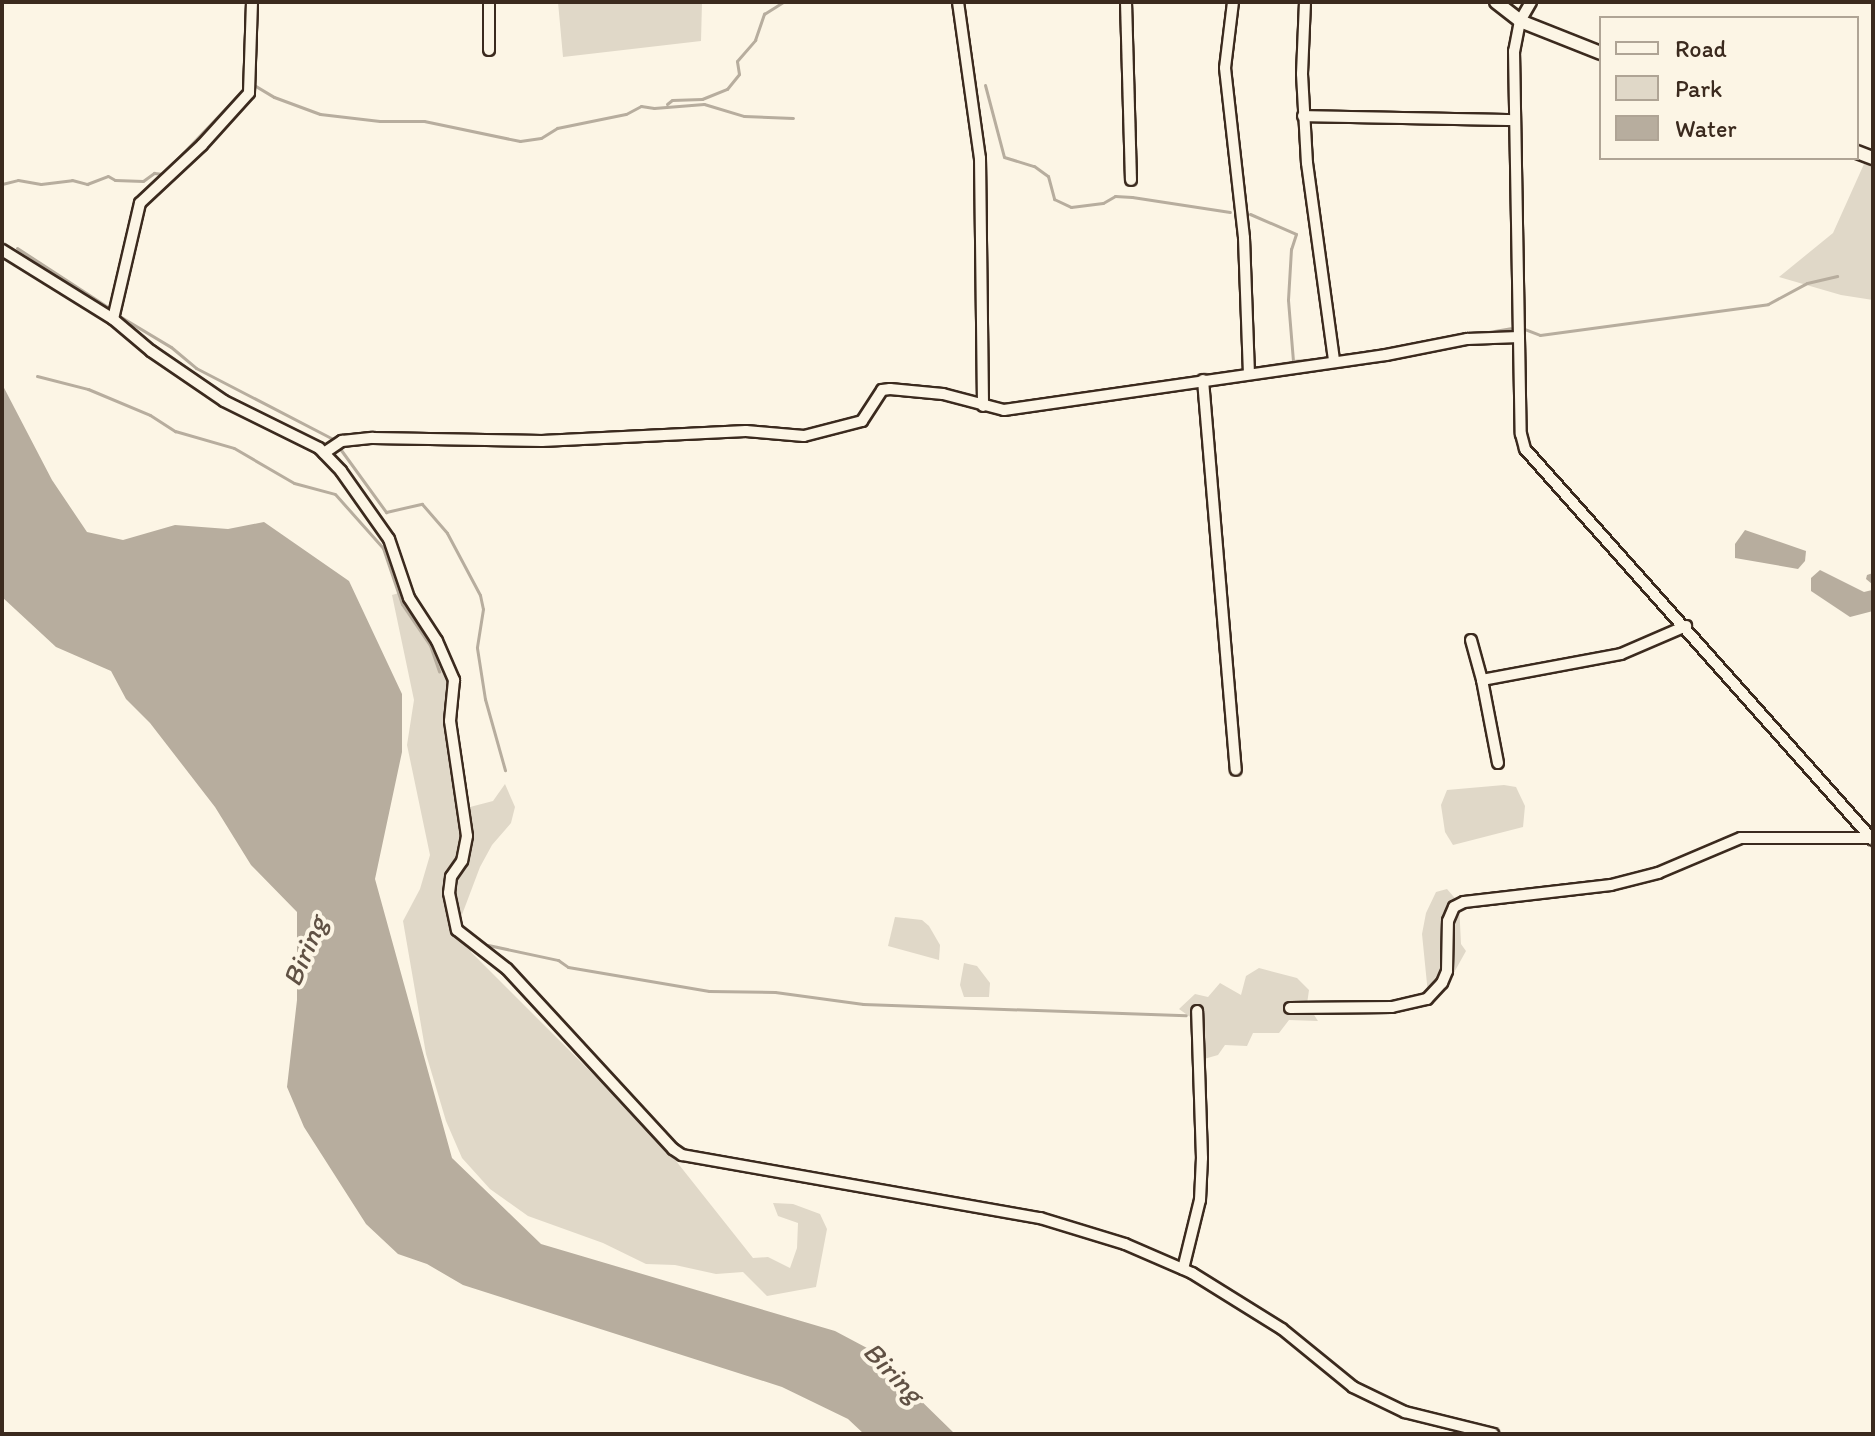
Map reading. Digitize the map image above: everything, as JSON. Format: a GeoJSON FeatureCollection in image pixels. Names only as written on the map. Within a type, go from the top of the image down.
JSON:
{"type":"FeatureCollection","features":[{"type":"Feature","properties":{"kind":"street"},"geometry":{"type":"LineString","coordinates":[[113,319],[140,203],[202,145],[249,93],[252,2]]}},
{"type":"Feature","properties":{"kind":"street"},"geometry":{"type":"LineString","coordinates":[[489,2],[489,50]]}},
{"type":"Feature","properties":{"kind":"street"},"geometry":{"type":"LineString","coordinates":[[958,2],[980,158],[983,406]]}},
{"type":"Feature","properties":{"kind":"street"},"geometry":{"type":"LineString","coordinates":[[1126,2],[1131,180]]}},
{"type":"Feature","properties":{"kind":"street"},"geometry":{"type":"LineString","coordinates":[[1233,2],[1225,68],[1244,238],[1249,373]]}},
{"type":"Feature","properties":{"kind":"street"},"geometry":{"type":"LineString","coordinates":[[1305,2],[1303,116],[1334,361]]}},
{"type":"Feature","properties":{"kind":"street"},"geometry":{"type":"LineString","coordinates":[[1496,2],[1520,21],[1599,52]]}},
{"type":"Feature","properties":{"kind":"street"},"geometry":{"type":"LineString","coordinates":[[1531,2],[1520,21],[1514,51],[1521,434],[1525,449],[1686,626],[1871,839]]}},
{"type":"Feature","properties":{"kind":"street"},"geometry":{"type":"LineString","coordinates":[[1303,116],[1515,120]]}},
{"type":"Feature","properties":{"kind":"street"},"geometry":{"type":"LineString","coordinates":[[2,250],[113,319],[151,351],[224,401],[324,453],[389,539],[409,598],[452,668],[454,680],[450,721],[467,836],[462,861],[451,877],[449,893],[457,930],[507,969],[673,1149],[690,1157],[1040,1218],[1125,1244],[1183,1269],[1282,1329],[1353,1387],[1405,1412],[1493,1434]]}},
{"type":"Feature","properties":{"kind":"street"},"geometry":{"type":"LineString","coordinates":[[324,453],[342,441],[373,438],[542,441],[746,431],[804,436],[862,421],[877,396],[890,389],[943,394],[1004,410],[1386,355],[1467,339],[1519,337]]}},
{"type":"Feature","properties":{"kind":"street"},"geometry":{"type":"LineString","coordinates":[[1203,380],[1236,770]]}},
{"type":"Feature","properties":{"kind":"street"},"geometry":{"type":"LineString","coordinates":[[1482,680],[1621,654],[1686,626]]}},
{"type":"Feature","properties":{"kind":"street"},"geometry":{"type":"LineString","coordinates":[[1471,640],[1498,763]]}},
{"type":"Feature","properties":{"kind":"street"},"geometry":{"type":"LineString","coordinates":[[1290,1008],[1392,1007],[1427,999],[1442,983],[1449,952],[1448,921],[1454,907],[1464,902],[1611,885],[1658,873],[1741,838],[1871,839]]}},
{"type":"Feature","properties":{"kind":"street"},"geometry":{"type":"LineString","coordinates":[[1183,1269],[1197,1220],[1202,1158],[1197,1011]]}},
{"type":"Feature","properties":{"kind":"green space"},"geometry":{"type":"Polygon","coordinates":[[[558,2],[702,2],[701,41],[563,57],[558,2]]]}},
{"type":"Feature","properties":{"kind":"green space"},"geometry":{"type":"Polygon","coordinates":[[[1864,164],[1873,166],[1873,300],[1841,295],[1779,277],[1833,233],[1864,164]]]}},
{"type":"Feature","properties":{"kind":"green space"},"geometry":{"type":"Polygon","coordinates":[[[406,591],[430,642],[448,655],[452,685],[445,712],[448,733],[470,807],[493,801],[505,784],[515,807],[511,823],[492,845],[480,867],[460,920],[471,952],[661,1142],[753,1258],[768,1257],[790,1268],[797,1248],[798,1223],[778,1216],[773,1203],[793,1204],[820,1214],[827,1229],[816,1287],[767,1296],[743,1272],[716,1274],[675,1265],[646,1264],[603,1243],[528,1216],[490,1189],[462,1158],[446,1121],[426,1054],[403,921],[420,889],[430,855],[407,745],[414,700],[392,595],[406,591]]]}},
{"type":"Feature","properties":{"kind":"green space"},"geometry":{"type":"Polygon","coordinates":[[[1504,785],[1516,787],[1525,806],[1523,827],[1453,845],[1445,832],[1441,805],[1447,790],[1504,785]]]}},
{"type":"Feature","properties":{"kind":"green space"},"geometry":{"type":"Polygon","coordinates":[[[1447,889],[1459,903],[1461,944],[1466,951],[1446,987],[1437,994],[1428,994],[1422,934],[1426,913],[1436,892],[1447,889]]]}},
{"type":"Feature","properties":{"kind":"green space"},"geometry":{"type":"Polygon","coordinates":[[[895,917],[922,920],[929,926],[940,945],[939,960],[888,946],[895,917]]]}},
{"type":"Feature","properties":{"kind":"green space"},"geometry":{"type":"Polygon","coordinates":[[[964,963],[977,966],[990,983],[989,997],[964,997],[960,985],[964,963]]]}},
{"type":"Feature","properties":{"kind":"green space"},"geometry":{"type":"Polygon","coordinates":[[[1259,968],[1297,978],[1309,990],[1307,1004],[1318,1021],[1289,1020],[1279,1033],[1253,1033],[1247,1046],[1225,1045],[1218,1055],[1204,1059],[1194,1036],[1193,1019],[1179,1009],[1195,994],[1208,997],[1220,983],[1241,995],[1246,976],[1259,968]]]}},
{"type":"Feature","properties":{"kind":"water","name":"Biring"},"geometry":{"type":"Polygon","coordinates":[[[2,384],[52,480],[87,532],[123,540],[175,525],[228,529],[264,522],[349,581],[402,694],[402,752],[375,879],[452,1158],[541,1244],[835,1331],[867,1348],[955,1434],[864,1434],[848,1419],[782,1387],[463,1285],[427,1264],[398,1254],[366,1224],[304,1127],[287,1087],[297,1000],[297,912],[251,865],[215,807],[150,723],[126,699],[111,671],[56,647],[2,597],[2,384]]]}},
{"type":"Feature","properties":{"kind":"water"},"geometry":{"type":"Polygon","coordinates":[[[1745,530],[1806,551],[1805,561],[1798,569],[1735,558],[1735,544],[1745,530]]]}},
{"type":"Feature","properties":{"kind":"water"},"geometry":{"type":"Polygon","coordinates":[[[1820,570],[1864,592],[1872,590],[1872,584],[1866,579],[1873,573],[1873,611],[1850,617],[1811,591],[1811,578],[1820,570]]]}},
{"type":"Feature","properties":{"kind":"waterway"},"geometry":{"type":"LineString","coordinates":[[667,104],[672,100],[702,99],[727,89],[739,74],[737,61],[755,40],[764,14],[783,2]]}},
{"type":"Feature","properties":{"kind":"waterway"},"geometry":{"type":"LineString","coordinates":[[254,85],[274,97],[320,114],[380,121],[424,121],[520,141],[541,138],[557,128],[626,114],[641,106],[654,108],[704,104],[744,116],[793,118]]}},
{"type":"Feature","properties":{"kind":"waterway"},"geometry":{"type":"LineString","coordinates":[[985,85],[1004,157],[1034,166],[1048,176],[1054,199],[1071,207],[1103,203],[1115,196],[1132,197],[1230,212]]}},
{"type":"Feature","properties":{"kind":"waterway"},"geometry":{"type":"LineString","coordinates":[[2,184],[18,180],[41,184],[72,180],[87,184],[108,176],[115,180],[143,181],[154,173],[163,174],[244,89]]}},
{"type":"Feature","properties":{"kind":"waterway"},"geometry":{"type":"LineString","coordinates":[[1250,214],[1296,234],[1291,249],[1288,300],[1293,361],[1326,358]]}},
{"type":"Feature","properties":{"kind":"waterway"},"geometry":{"type":"LineString","coordinates":[[17,248],[109,308]]}},
{"type":"Feature","properties":{"kind":"waterway"},"geometry":{"type":"LineString","coordinates":[[1522,328],[1540,335],[1768,304],[1807,283],[1837,276]]}},
{"type":"Feature","properties":{"kind":"waterway"},"geometry":{"type":"LineString","coordinates":[[121,317],[171,347],[196,368],[335,440]]}},
{"type":"Feature","properties":{"kind":"waterway"},"geometry":{"type":"LineString","coordinates":[[1412,345],[1511,328]]}},
{"type":"Feature","properties":{"kind":"waterway"},"geometry":{"type":"LineString","coordinates":[[1342,355],[1401,347]]}},
{"type":"Feature","properties":{"kind":"waterway"},"geometry":{"type":"LineString","coordinates":[[1252,368],[1292,362]]}},
{"type":"Feature","properties":{"kind":"waterway"},"geometry":{"type":"LineString","coordinates":[[37,376],[88,389],[150,415],[175,431],[234,448],[294,483],[335,494],[383,548],[402,604],[430,645],[439,671]]}},
{"type":"Feature","properties":{"kind":"waterway"},"geometry":{"type":"LineString","coordinates":[[341,450],[386,512],[422,504],[447,533],[480,595],[483,609],[477,648],[485,699],[505,770]]}},
{"type":"Feature","properties":{"kind":"waterway"},"geometry":{"type":"LineString","coordinates":[[488,945],[558,960],[568,967],[709,991],[775,992],[863,1004],[1186,1015]]}}]}
